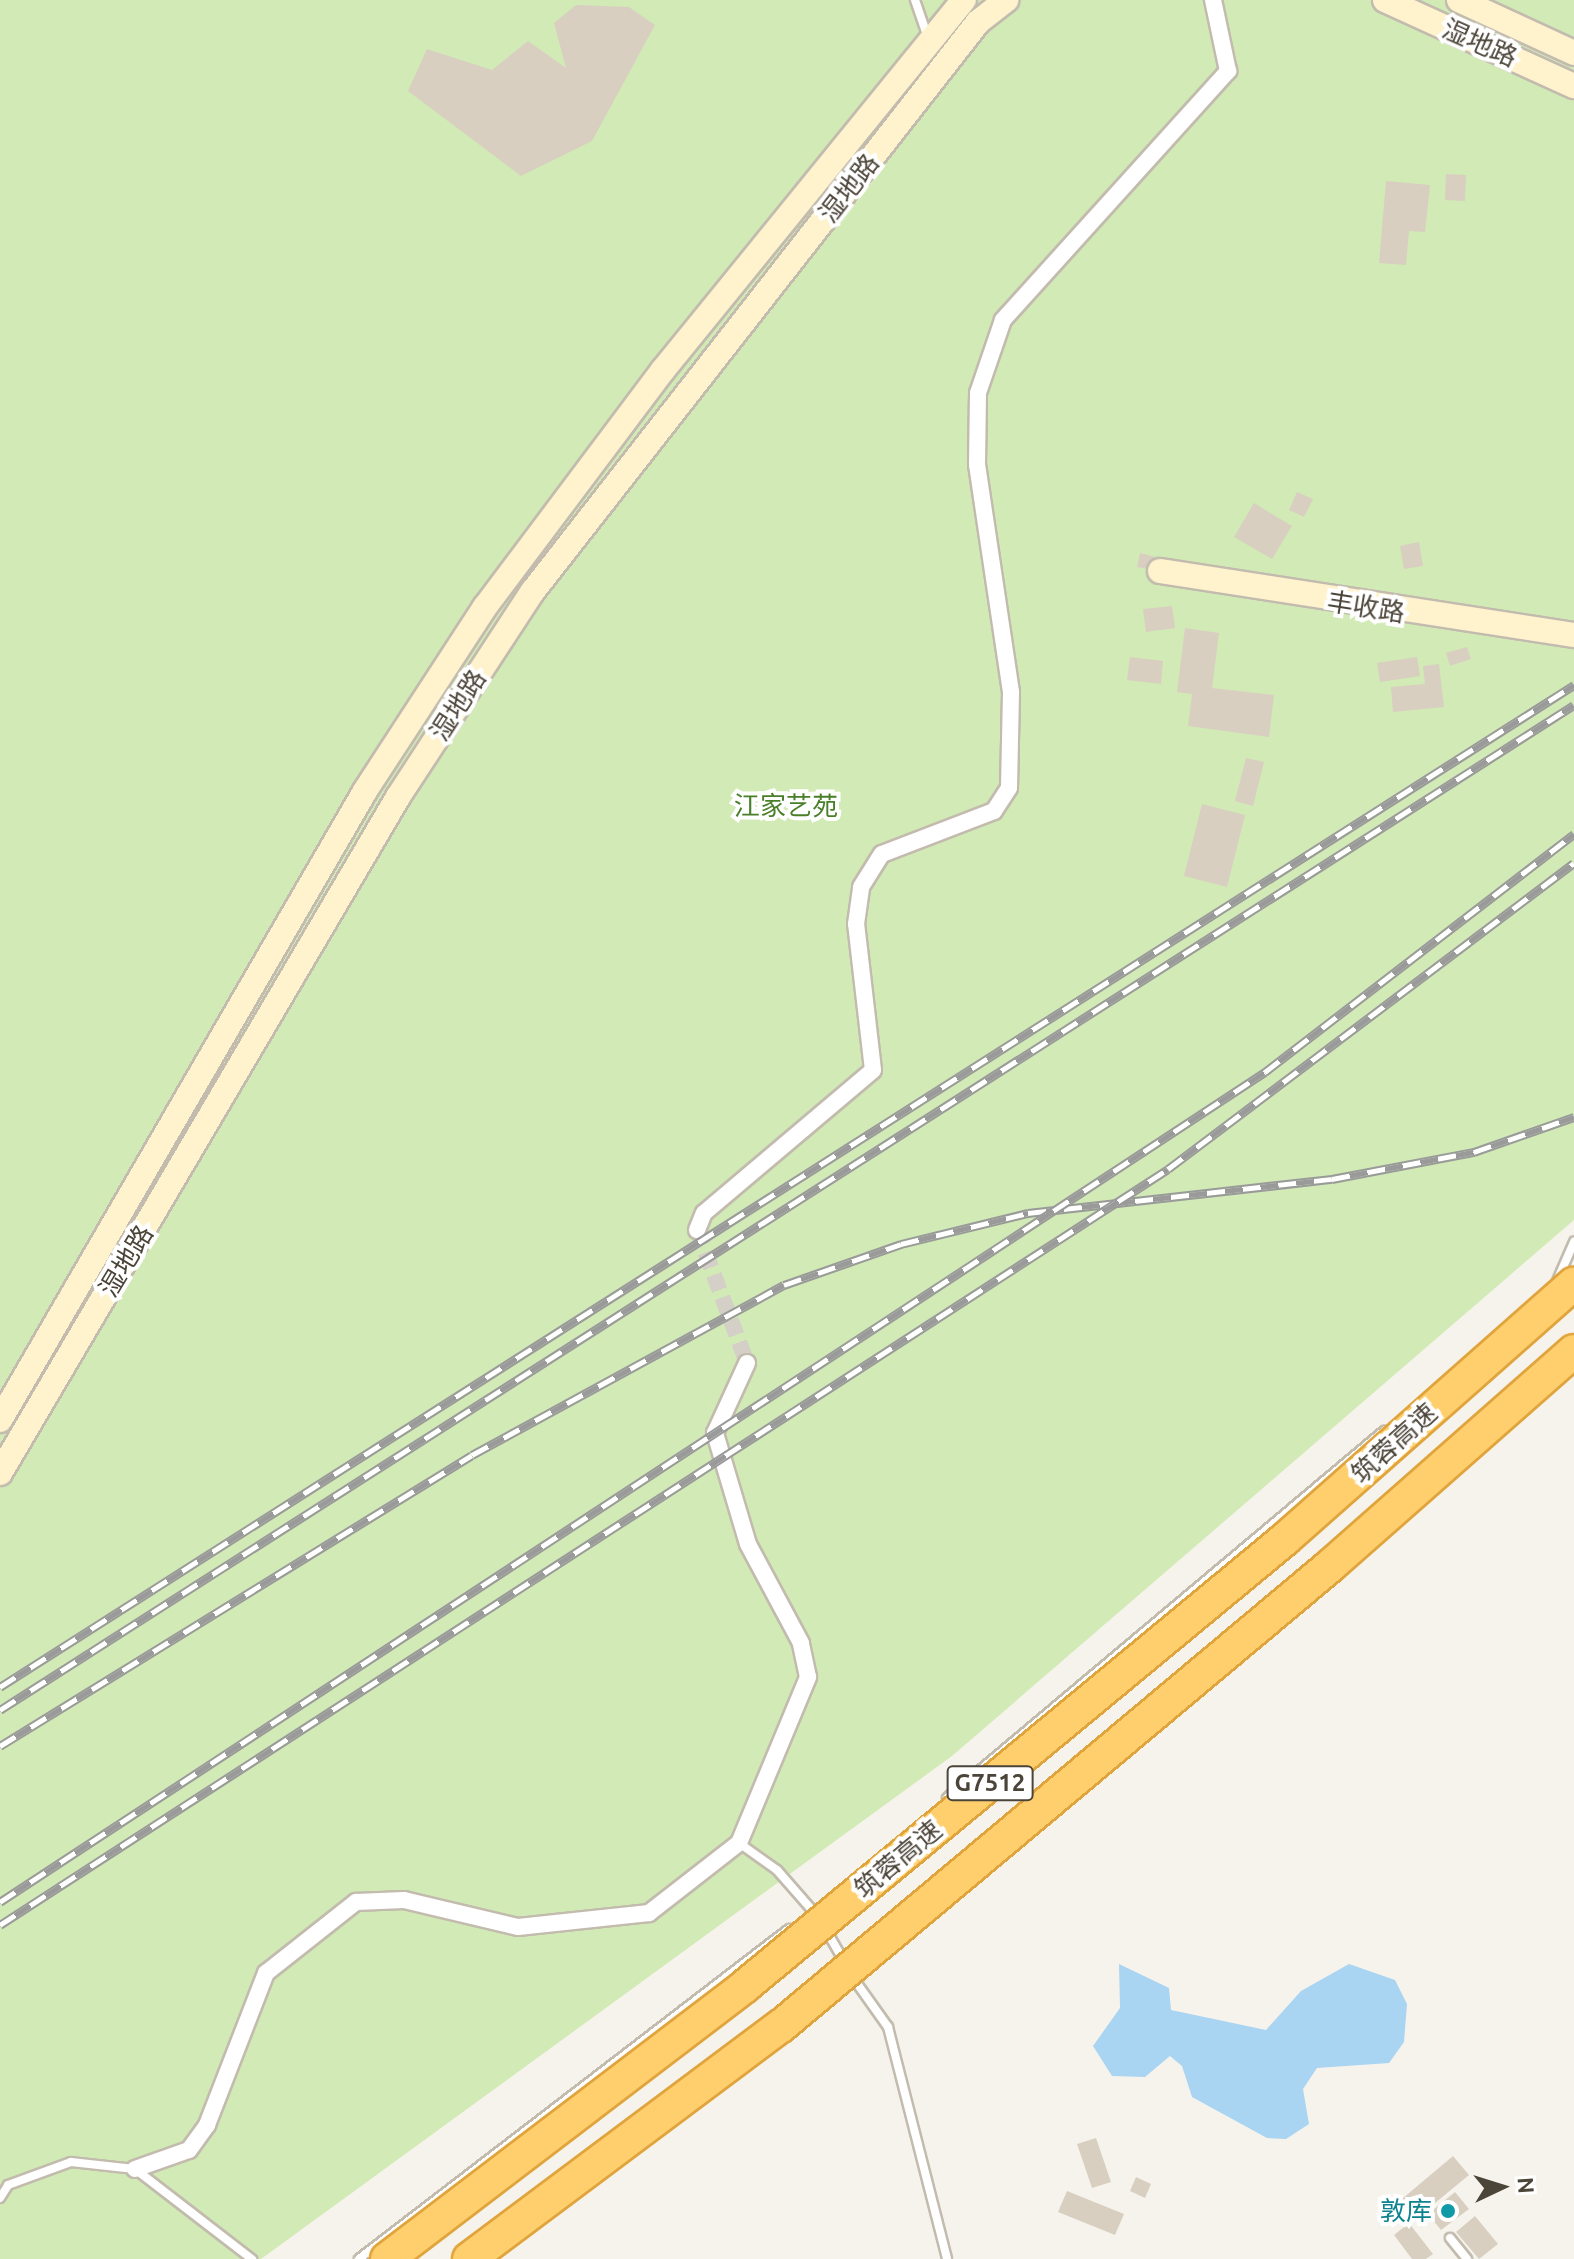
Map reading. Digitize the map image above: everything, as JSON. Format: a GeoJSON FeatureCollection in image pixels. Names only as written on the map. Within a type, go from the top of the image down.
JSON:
{"type":"FeatureCollection","features":[{"type":"Feature","properties":{"kind":"highway","name":"筑蓉高速"},"geometry":{"type":"LineString","coordinates":[[387,2259],[745,1986],[1284,1540],[1574,1283]]}},
{"type":"Feature","properties":{"kind":"highway","name":"筑蓉高速"},"geometry":{"type":"LineString","coordinates":[[469,2259],[781,2026],[1330,1566],[1574,1351]]}},
{"type":"Feature","properties":{"kind":"street","name":"湿地路"},"geometry":{"type":"LineString","coordinates":[[0,1420],[365,791],[485,607],[929,38],[964,0]]}},
{"type":"Feature","properties":{"kind":"street","name":"湿地路"},"geometry":{"type":"LineString","coordinates":[[0,1473],[398,797],[533,591],[978,22],[1006,0]]}},
{"type":"Feature","properties":{"kind":"street"},"geometry":{"type":"LineString","coordinates":[[697,1230],[704,1213],[873,1070],[856,924],[861,887],[882,854],[994,811],[1009,788],[1011,692],[977,465],[978,393],[1003,320],[1228,71],[1213,0]]}},
{"type":"Feature","properties":{"kind":"street","name":"湿地路"},"geometry":{"type":"LineString","coordinates":[[1385,0],[1574,86]]}},
{"type":"Feature","properties":{"kind":"street","name":"湿地路"},"geometry":{"type":"LineString","coordinates":[[1459,0],[1574,53]]}},
{"type":"Feature","properties":{"kind":"street","name":"丰收路"},"geometry":{"type":"LineString","coordinates":[[1160,571],[1574,635]]}},
{"type":"Feature","properties":{"kind":"street"},"geometry":{"type":"LineString","coordinates":[[135,2169],[189,2150],[207,2125],[266,1973],[356,1902],[404,1900],[518,1927],[649,1913],[739,1843],[808,1677],[801,1643],[748,1544],[715,1433],[747,1363]]}},
{"type":"Feature","properties":{"kind":"lane"},"geometry":{"type":"LineString","coordinates":[[915,0],[929,38]]}},
{"type":"Feature","properties":{"kind":"lane"},"geometry":{"type":"LineString","coordinates":[[1434,1388],[1554,1287],[1574,1242]]}},
{"type":"Feature","properties":{"kind":"lane"},"geometry":{"type":"LineString","coordinates":[[936,1807],[1398,1419]]}},
{"type":"Feature","properties":{"kind":"lane"},"geometry":{"type":"LineString","coordinates":[[739,1843],[814,1910],[888,2027],[947,2259]]}},
{"type":"Feature","properties":{"kind":"lane"},"geometry":{"type":"LineString","coordinates":[[359,2259],[826,1900]]}},
{"type":"Feature","properties":{"kind":"lane"},"geometry":{"type":"LineString","coordinates":[[0,2198],[8,2185],[71,2162],[135,2169],[252,2259]]}},
{"type":"Feature","properties":{"kind":"lane"},"geometry":{"type":"LineString","coordinates":[[1450,2238],[1467,2259]]}},
{"type":"Feature","properties":{"kind":"green space","name":"江家艺苑"},"geometry":{"type":"Polygon","coordinates":[[[0,0],[1574,0],[1574,1220],[952,1756],[261,2259],[0,2259],[0,0]]]}},
{"type":"Feature","properties":{"kind":"water"},"geometry":{"type":"Polygon","coordinates":[[[1119,1964],[1169,1988],[1171,2010],[1266,2030],[1301,1991],[1349,1964],[1395,1980],[1407,2004],[1404,2042],[1389,2063],[1317,2068],[1303,2089],[1309,2124],[1286,2139],[1267,2138],[1192,2097],[1182,2066],[1170,2056],[1145,2077],[1112,2076],[1093,2046],[1120,2008],[1119,1964]]]}},
{"type":"Feature","properties":{"kind":"building"},"geometry":{"type":"Polygon","coordinates":[[[576,5],[629,7],[655,25],[592,141],[521,176],[408,91],[427,49],[492,70],[528,41],[566,68],[554,23],[576,5]]]}},
{"type":"Feature","properties":{"kind":"building"},"geometry":{"type":"Polygon","coordinates":[[[1446,174],[1466,175],[1465,201],[1445,200],[1446,174]]]}},
{"type":"Feature","properties":{"kind":"building"},"geometry":{"type":"Polygon","coordinates":[[[1386,181],[1430,185],[1425,232],[1409,231],[1406,265],[1379,263],[1386,181]]]}},
{"type":"Feature","properties":{"kind":"building"},"geometry":{"type":"Polygon","coordinates":[[[1297,492],[1313,499],[1304,517],[1289,510],[1297,492]]]}},
{"type":"Feature","properties":{"kind":"building"},"geometry":{"type":"Polygon","coordinates":[[[1254,503],[1292,526],[1272,559],[1234,537],[1254,503]]]}},
{"type":"Feature","properties":{"kind":"building"},"geometry":{"type":"Polygon","coordinates":[[[1419,542],[1423,566],[1404,569],[1400,546],[1419,542]]]}},
{"type":"Feature","properties":{"kind":"building"},"geometry":{"type":"Polygon","coordinates":[[[1140,553],[1155,557],[1152,570],[1137,567],[1140,553]]]}},
{"type":"Feature","properties":{"kind":"building"},"geometry":{"type":"Polygon","coordinates":[[[1172,606],[1175,628],[1146,632],[1143,609],[1172,606]]]}},
{"type":"Feature","properties":{"kind":"building"},"geometry":{"type":"Polygon","coordinates":[[[1185,628],[1219,633],[1212,688],[1274,695],[1269,737],[1188,726],[1192,694],[1177,692],[1185,628]]]}},
{"type":"Feature","properties":{"kind":"building"},"geometry":{"type":"Polygon","coordinates":[[[1467,647],[1471,659],[1450,666],[1446,653],[1467,647]]]}},
{"type":"Feature","properties":{"kind":"building"},"geometry":{"type":"Polygon","coordinates":[[[1130,657],[1163,661],[1161,684],[1127,680],[1130,657]]]}},
{"type":"Feature","properties":{"kind":"building"},"geometry":{"type":"Polygon","coordinates":[[[1417,657],[1420,676],[1380,682],[1377,663],[1417,657]]]}},
{"type":"Feature","properties":{"kind":"building"},"geometry":{"type":"Polygon","coordinates":[[[1439,664],[1444,707],[1393,712],[1391,687],[1425,684],[1423,666],[1439,664]]]}},
{"type":"Feature","properties":{"kind":"building"},"geometry":{"type":"Polygon","coordinates":[[[1246,758],[1264,762],[1253,806],[1235,801],[1246,758]]]}},
{"type":"Feature","properties":{"kind":"building"},"geometry":{"type":"Polygon","coordinates":[[[1202,804],[1245,815],[1227,887],[1184,876],[1202,804]]]}},
{"type":"Feature","properties":{"kind":"building"},"geometry":{"type":"Polygon","coordinates":[[[1096,2138],[1111,2182],[1092,2188],[1077,2144],[1096,2138]]]}},
{"type":"Feature","properties":{"kind":"building"},"geometry":{"type":"Polygon","coordinates":[[[1453,2156],[1469,2175],[1412,2222],[1396,2204],[1453,2156]]]}},
{"type":"Feature","properties":{"kind":"building"},"geometry":{"type":"Polygon","coordinates":[[[1136,2177],[1151,2184],[1145,2198],[1130,2191],[1136,2177]]]}},
{"type":"Feature","properties":{"kind":"building"},"geometry":{"type":"Polygon","coordinates":[[[1067,2191],[1124,2214],[1115,2235],[1058,2212],[1067,2191]]]}},
{"type":"Feature","properties":{"kind":"building","name":"敦库"},"geometry":{"type":"Polygon","coordinates":[[[1455,2192],[1469,2209],[1441,2230],[1428,2214],[1455,2192]]]}},
{"type":"Feature","properties":{"kind":"building"},"geometry":{"type":"Polygon","coordinates":[[[1475,2216],[1498,2244],[1479,2259],[1456,2232],[1475,2216]]]}},
{"type":"Feature","properties":{"kind":"building"},"geometry":{"type":"Polygon","coordinates":[[[1409,2223],[1433,2254],[1426,2259],[1412,2259],[1394,2235],[1409,2223]]]}},
{"type":"Feature","properties":{"kind":"tunnel"},"geometry":{"type":"LineString","coordinates":[[697,1230],[747,1363]]}},
{"type":"Feature","properties":{"kind":"railway"},"geometry":{"type":"LineString","coordinates":[[0,1687],[1574,685]]}},
{"type":"Feature","properties":{"kind":"railway"},"geometry":{"type":"LineString","coordinates":[[0,1710],[1574,705]]}},
{"type":"Feature","properties":{"kind":"railway"},"geometry":{"type":"LineString","coordinates":[[0,1902],[1265,1072],[1574,834]]}},
{"type":"Feature","properties":{"kind":"railway"},"geometry":{"type":"LineString","coordinates":[[0,1925],[1168,1169],[1574,863]]}},
{"type":"Feature","properties":{"kind":"railway"},"geometry":{"type":"LineString","coordinates":[[0,1746],[472,1455],[784,1285],[901,1244],[1028,1213],[1332,1179],[1474,1152],[1574,1117]]}},
{"type":"Feature","properties":{"kind":"place","name":"敦库"},"geometry":{"type":"Point","coordinates":[1448,2211]}}]}
